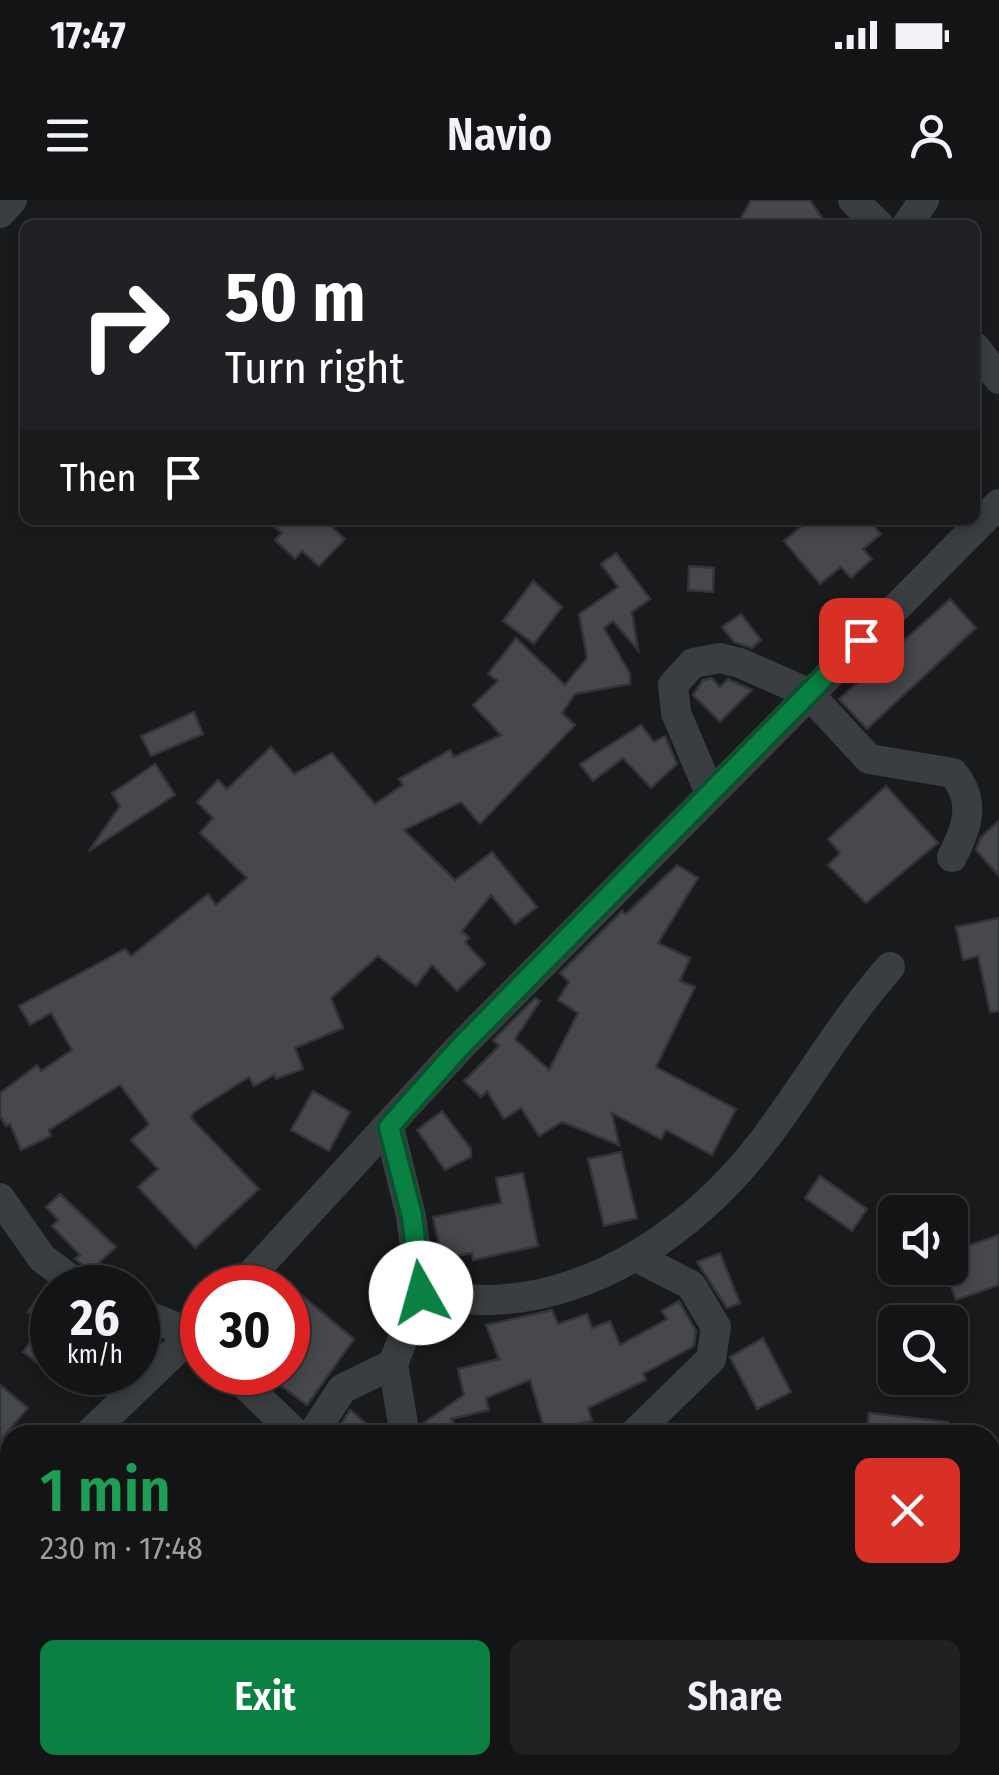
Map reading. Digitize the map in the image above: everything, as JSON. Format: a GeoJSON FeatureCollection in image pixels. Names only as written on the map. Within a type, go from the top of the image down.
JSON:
{"type":"FeatureCollection","features":[{"type":"Feature","properties":{"kind":"street"},"geometry":{"type":"LineString","coordinates":[[0,213],[12,200]]}},
{"type":"Feature","properties":{"kind":"street"},"geometry":{"type":"LineString","coordinates":[[853,200],[874,220]]}},
{"type":"Feature","properties":{"kind":"street"},"geometry":{"type":"LineString","coordinates":[[980,354],[999,379]]}},
{"type":"Feature","properties":{"kind":"street"},"geometry":{"type":"LineString","coordinates":[[980,523],[999,504]]}},
{"type":"Feature","properties":{"kind":"street"},"geometry":{"type":"LineString","coordinates":[[260,1265],[460,1047],[978,525]]}},
{"type":"Feature","properties":{"kind":"street"},"geometry":{"type":"LineString","coordinates":[[710,793],[676,712],[673,685],[693,663],[720,658],[808,693],[869,759],[953,772],[964,787],[969,824],[952,856]]}},
{"type":"Feature","properties":{"kind":"street"},"geometry":{"type":"LineString","coordinates":[[421,1293],[490,1300],[581,1284],[636,1257],[727,1184],[793,1100],[856,1006],[890,968]]}},
{"type":"Feature","properties":{"kind":"street"},"geometry":{"type":"LineString","coordinates":[[389,1127],[412,1216],[421,1293],[393,1364],[404,1425]]}},
{"type":"Feature","properties":{"kind":"street"},"geometry":{"type":"LineString","coordinates":[[0,1198],[42,1258],[51,1265]]}},
{"type":"Feature","properties":{"kind":"street"},"geometry":{"type":"LineString","coordinates":[[636,1257],[692,1285],[716,1327],[711,1359],[643,1425]]}},
{"type":"Feature","properties":{"kind":"street"},"geometry":{"type":"LineString","coordinates":[[99,1425],[180,1351]]}},
{"type":"Feature","properties":{"kind":"street"},"geometry":{"type":"LineString","coordinates":[[318,1425],[342,1388],[393,1364]]}},
{"type":"Feature","properties":{"kind":"street"},"geometry":{"type":"LineString","coordinates":[[255,1395],[286,1425]]}},
{"type":"Feature","properties":{"kind":"building"},"geometry":{"type":"Polygon","coordinates":[[[751,200],[810,200],[824,220],[740,220],[751,200]]]}},
{"type":"Feature","properties":{"kind":"building"},"geometry":{"type":"Polygon","coordinates":[[[273,525],[330,525],[345,539],[319,566],[302,551],[295,559],[275,540],[282,533],[273,525]]]}},
{"type":"Feature","properties":{"kind":"building"},"geometry":{"type":"Polygon","coordinates":[[[803,525],[873,525],[881,534],[863,549],[872,559],[851,578],[841,567],[820,584],[784,541],[803,525]]]}},
{"type":"Feature","properties":{"kind":"building"},"geometry":{"type":"Polygon","coordinates":[[[616,553],[650,599],[632,612],[638,650],[613,621],[604,628],[630,674],[630,684],[575,694],[562,713],[575,725],[480,824],[461,802],[404,830],[455,880],[492,852],[537,907],[515,924],[491,895],[462,931],[469,938],[465,942],[485,964],[457,991],[432,965],[416,986],[378,956],[331,998],[343,1028],[295,1048],[303,1069],[276,1079],[274,1075],[254,1086],[249,1077],[194,1112],[191,1118],[259,1189],[195,1248],[138,1187],[158,1169],[131,1140],[149,1124],[120,1085],[49,1130],[51,1136],[21,1150],[10,1124],[6,1126],[0,1116],[0,1093],[37,1065],[41,1071],[72,1050],[51,1013],[30,1025],[19,1006],[125,949],[131,956],[208,894],[216,905],[247,878],[200,833],[213,818],[197,802],[218,780],[227,789],[271,747],[294,774],[332,753],[375,804],[403,785],[399,779],[450,750],[454,757],[501,735],[473,705],[498,681],[488,674],[516,638],[565,685],[587,658],[579,614],[618,587],[601,564],[616,553]]]}},
{"type":"Feature","properties":{"kind":"building"},"geometry":{"type":"Polygon","coordinates":[[[689,566],[714,568],[713,592],[688,590],[689,566]]]}},
{"type":"Feature","properties":{"kind":"building"},"geometry":{"type":"Polygon","coordinates":[[[533,581],[562,607],[534,644],[503,621],[533,581]]]}},
{"type":"Feature","properties":{"kind":"building"},"geometry":{"type":"Polygon","coordinates":[[[950,599],[976,628],[867,729],[839,699],[950,599]]]}},
{"type":"Feature","properties":{"kind":"building"},"geometry":{"type":"Polygon","coordinates":[[[741,614],[761,640],[752,648],[734,642],[722,627],[741,614]]]}},
{"type":"Feature","properties":{"kind":"building"},"geometry":{"type":"Polygon","coordinates":[[[712,678],[720,687],[728,679],[752,690],[720,722],[693,695],[703,680],[712,678]]]}},
{"type":"Feature","properties":{"kind":"building"},"geometry":{"type":"Polygon","coordinates":[[[194,712],[203,734],[151,756],[141,736],[194,712]]]}},
{"type":"Feature","properties":{"kind":"building"},"geometry":{"type":"Polygon","coordinates":[[[641,725],[654,742],[665,736],[677,764],[651,788],[623,758],[593,781],[580,764],[641,725]]]}},
{"type":"Feature","properties":{"kind":"building"},"geometry":{"type":"Polygon","coordinates":[[[155,764],[175,795],[89,851],[120,806],[112,793],[155,764]]]}},
{"type":"Feature","properties":{"kind":"building"},"geometry":{"type":"Polygon","coordinates":[[[886,786],[938,843],[866,903],[828,865],[840,853],[828,839],[886,786]]]}},
{"type":"Feature","properties":{"kind":"building"},"geometry":{"type":"Polygon","coordinates":[[[999,821],[999,876],[976,850],[981,837],[999,821]]]}},
{"type":"Feature","properties":{"kind":"building"},"geometry":{"type":"Polygon","coordinates":[[[677,865],[698,878],[658,943],[690,958],[680,981],[695,987],[656,1067],[736,1109],[712,1155],[666,1130],[661,1139],[612,1113],[619,1145],[562,1122],[539,1136],[521,1108],[504,1119],[487,1091],[481,1097],[464,1081],[499,1046],[493,1040],[535,998],[540,1001],[515,1039],[549,1070],[578,1013],[558,1000],[569,982],[560,973],[622,911],[626,914],[677,865]]]}},
{"type":"Feature","properties":{"kind":"building"},"geometry":{"type":"Polygon","coordinates":[[[999,918],[999,1011],[990,1012],[978,956],[963,960],[956,927],[999,918]]]}},
{"type":"Feature","properties":{"kind":"building"},"geometry":{"type":"Polygon","coordinates":[[[313,1091],[350,1112],[329,1151],[291,1130],[313,1091]]]}},
{"type":"Feature","properties":{"kind":"building"},"geometry":{"type":"Polygon","coordinates":[[[442,1111],[471,1149],[471,1157],[445,1170],[417,1130],[442,1111]]]}},
{"type":"Feature","properties":{"kind":"building"},"geometry":{"type":"Polygon","coordinates":[[[621,1152],[637,1218],[604,1226],[588,1159],[621,1152]]]}},
{"type":"Feature","properties":{"kind":"building"},"geometry":{"type":"Polygon","coordinates":[[[523,1173],[538,1246],[473,1260],[472,1253],[442,1259],[433,1217],[501,1203],[496,1178],[523,1173]]]}},
{"type":"Feature","properties":{"kind":"building"},"geometry":{"type":"Polygon","coordinates":[[[820,1176],[867,1209],[852,1231],[805,1198],[820,1176]]]}},
{"type":"Feature","properties":{"kind":"building"},"geometry":{"type":"Polygon","coordinates":[[[60,1194],[116,1247],[96,1265],[82,1265],[75,1259],[80,1255],[52,1226],[58,1220],[46,1207],[60,1194]]]}},
{"type":"Feature","properties":{"kind":"building"},"geometry":{"type":"Polygon","coordinates":[[[999,1235],[999,1285],[956,1300],[950,1285],[968,1285],[968,1246],[999,1235]]]}},
{"type":"Feature","properties":{"kind":"building"},"geometry":{"type":"Polygon","coordinates":[[[720,1253],[740,1303],[727,1308],[697,1262],[720,1253]]]}},
{"type":"Feature","properties":{"kind":"building"},"geometry":{"type":"Polygon","coordinates":[[[679,1301],[696,1331],[694,1346],[643,1374],[646,1380],[588,1408],[592,1421],[543,1425],[530,1380],[486,1398],[489,1410],[451,1419],[455,1425],[422,1425],[464,1395],[458,1369],[499,1359],[486,1325],[552,1310],[558,1324],[587,1314],[592,1328],[610,1321],[620,1345],[667,1319],[662,1311],[679,1301]]]}},
{"type":"Feature","properties":{"kind":"building"},"geometry":{"type":"Polygon","coordinates":[[[310,1302],[354,1339],[307,1405],[293,1395],[310,1395],[310,1302]]]}},
{"type":"Feature","properties":{"kind":"building"},"geometry":{"type":"Polygon","coordinates":[[[763,1338],[791,1392],[757,1409],[730,1357],[763,1338]]]}},
{"type":"Feature","properties":{"kind":"building"},"geometry":{"type":"Polygon","coordinates":[[[0,1385],[28,1408],[14,1425],[0,1425],[0,1385]]]}},
{"type":"Feature","properties":{"kind":"building"},"geometry":{"type":"Polygon","coordinates":[[[350,1410],[367,1424],[366,1425],[340,1425],[350,1410]]]}},
{"type":"Feature","properties":{"kind":"building"},"geometry":{"type":"Polygon","coordinates":[[[869,1413],[948,1422],[948,1425],[867,1425],[869,1413]]]}},
{"type":"Feature","properties":{"kind":"route"},"geometry":{"type":"LineString","coordinates":[[421,1293],[412,1216],[389,1127],[460,1047],[861,640]]}}]}
